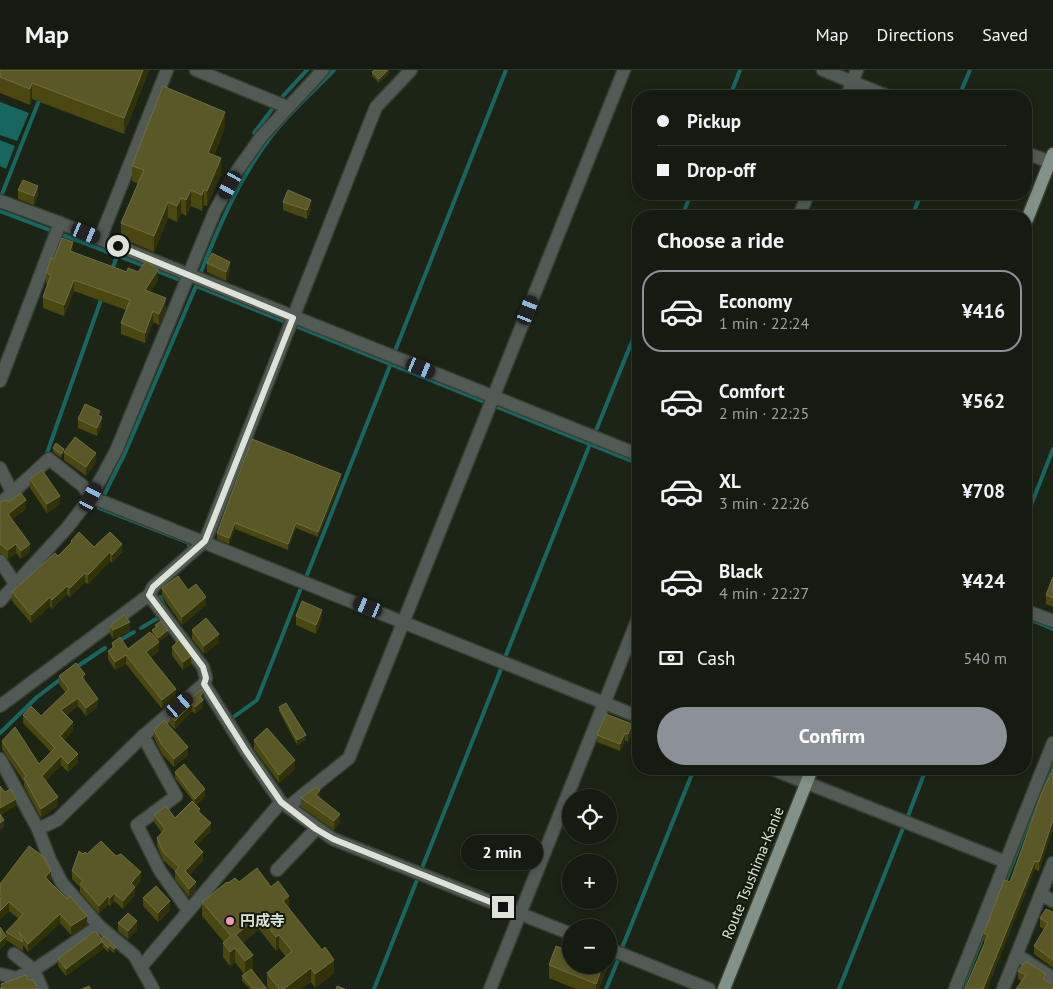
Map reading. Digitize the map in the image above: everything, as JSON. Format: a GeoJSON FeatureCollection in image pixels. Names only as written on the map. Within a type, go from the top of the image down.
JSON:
{"type":"FeatureCollection","features":[{"type":"Feature","properties":{"kind":"main road"},"geometry":{"type":"LineString","coordinates":[[1031,210],[1052,160]]}},
{"type":"Feature","properties":{"kind":"main road","name":"Route Tsushima-Kanie"},"geometry":{"type":"LineString","coordinates":[[724,989],[810,775]]}},
{"type":"Feature","properties":{"kind":"street"},"geometry":{"type":"LineString","coordinates":[[100,239],[166,70]]}},
{"type":"Feature","properties":{"kind":"street"},"geometry":{"type":"LineString","coordinates":[[196,70],[287,107]]}},
{"type":"Feature","properties":{"kind":"street"},"geometry":{"type":"LineString","coordinates":[[0,601],[67,528],[91,497],[116,451],[215,211],[237,171],[261,137],[322,70]]}},
{"type":"Feature","properties":{"kind":"street"},"geometry":{"type":"LineString","coordinates":[[0,706],[149,595],[153,587],[205,541],[376,107],[411,70]]}},
{"type":"Feature","properties":{"kind":"street"},"geometry":{"type":"LineString","coordinates":[[141,967],[188,910],[284,804],[349,758],[404,622],[443,518],[492,403],[624,70]]}},
{"type":"Feature","properties":{"kind":"street"},"geometry":{"type":"LineString","coordinates":[[822,70],[855,76],[877,90]]}},
{"type":"Feature","properties":{"kind":"street"},"geometry":{"type":"LineString","coordinates":[[849,90],[855,76]]}},
{"type":"Feature","properties":{"kind":"street"},"geometry":{"type":"LineString","coordinates":[[1032,155],[1052,160]]}},
{"type":"Feature","properties":{"kind":"street"},"geometry":{"type":"LineString","coordinates":[[0,201],[57,229],[100,239],[190,275],[291,322],[492,403],[632,453]]}},
{"type":"Feature","properties":{"kind":"street"},"geometry":{"type":"LineString","coordinates":[[0,381],[57,229]]}},
{"type":"Feature","properties":{"kind":"street"},"geometry":{"type":"LineString","coordinates":[[0,504],[49,458],[83,486],[91,497],[205,541],[632,714]]}},
{"type":"Feature","properties":{"kind":"street"},"geometry":{"type":"LineString","coordinates":[[0,468],[12,492]]}},
{"type":"Feature","properties":{"kind":"street"},"geometry":{"type":"LineString","coordinates":[[0,561],[15,583]]}},
{"type":"Feature","properties":{"kind":"street"},"geometry":{"type":"LineString","coordinates":[[38,829],[57,820],[144,736],[204,684],[206,678],[203,667],[149,595]]}},
{"type":"Feature","properties":{"kind":"street"},"geometry":{"type":"LineString","coordinates":[[1032,613],[1053,621]]}},
{"type":"Feature","properties":{"kind":"street"},"geometry":{"type":"LineString","coordinates":[[490,989],[632,633]]}},
{"type":"Feature","properties":{"kind":"street"},"geometry":{"type":"LineString","coordinates":[[204,684],[246,751],[284,804],[316,829],[333,839],[562,930]]}},
{"type":"Feature","properties":{"kind":"street"},"geometry":{"type":"LineString","coordinates":[[144,736],[176,796],[137,825],[160,871],[188,910]]}},
{"type":"Feature","properties":{"kind":"street"},"geometry":{"type":"LineString","coordinates":[[955,989],[1053,743]]}},
{"type":"Feature","properties":{"kind":"street"},"geometry":{"type":"LineString","coordinates":[[0,759],[38,829],[50,860],[62,883],[99,926],[134,954],[153,989]]}},
{"type":"Feature","properties":{"kind":"street"},"geometry":{"type":"LineString","coordinates":[[788,775],[1006,862]]}},
{"type":"Feature","properties":{"kind":"street"},"geometry":{"type":"LineString","coordinates":[[277,870],[316,829]]}},
{"type":"Feature","properties":{"kind":"street"},"geometry":{"type":"LineString","coordinates":[[1003,989],[1053,863]]}},
{"type":"Feature","properties":{"kind":"street"},"geometry":{"type":"LineString","coordinates":[[1041,894],[1053,901]]}},
{"type":"Feature","properties":{"kind":"street"},"geometry":{"type":"LineString","coordinates":[[0,974],[16,978],[34,970],[99,926]]}},
{"type":"Feature","properties":{"kind":"street"},"geometry":{"type":"LineString","coordinates":[[617,952],[709,989]]}},
{"type":"Feature","properties":{"kind":"street"},"geometry":{"type":"LineString","coordinates":[[14,954],[34,970],[42,989]]}},
{"type":"Feature","properties":{"kind":"street"},"geometry":{"type":"LineString","coordinates":[[1017,955],[1053,978]]}},
{"type":"Feature","properties":{"kind":"water"},"geometry":{"type":"Polygon","coordinates":[[[0,102],[29,113],[17,141],[0,135],[0,102]]]}},
{"type":"Feature","properties":{"kind":"water"},"geometry":{"type":"Polygon","coordinates":[[[0,140],[15,146],[6,169],[0,166],[0,140]]]}},
{"type":"Feature","properties":{"kind":"building"},"geometry":{"type":"Polygon","coordinates":[[[0,70],[143,70],[124,118],[32,83],[30,89],[0,77],[0,70]]]}},
{"type":"Feature","properties":{"kind":"building"},"geometry":{"type":"Polygon","coordinates":[[[374,70],[388,70],[379,79],[372,72],[374,70]]]}},
{"type":"Feature","properties":{"kind":"building"},"geometry":{"type":"Polygon","coordinates":[[[163,86],[225,112],[208,153],[221,158],[207,191],[204,189],[202,195],[191,190],[186,200],[181,198],[177,206],[168,202],[154,236],[121,223],[144,170],[132,166],[163,86]]]}},
{"type":"Feature","properties":{"kind":"building"},"geometry":{"type":"Polygon","coordinates":[[[23,180],[38,186],[34,196],[18,190],[23,180]]]}},
{"type":"Feature","properties":{"kind":"building"},"geometry":{"type":"Polygon","coordinates":[[[288,190],[311,200],[307,210],[283,202],[288,190]]]}},
{"type":"Feature","properties":{"kind":"building"},"geometry":{"type":"Polygon","coordinates":[[[62,238],[73,242],[70,251],[127,272],[128,268],[138,272],[146,261],[158,270],[145,290],[166,298],[159,314],[153,311],[145,333],[121,323],[130,300],[74,280],[64,305],[43,297],[51,275],[46,273],[51,258],[54,259],[62,238]]]}},
{"type":"Feature","properties":{"kind":"building"},"geometry":{"type":"Polygon","coordinates":[[[212,253],[230,262],[226,272],[207,263],[212,253]]]}},
{"type":"Feature","properties":{"kind":"building"},"geometry":{"type":"Polygon","coordinates":[[[85,404],[100,411],[98,415],[102,417],[97,428],[78,419],[85,404]]]}},
{"type":"Feature","properties":{"kind":"building"},"geometry":{"type":"Polygon","coordinates":[[[75,437],[96,453],[86,467],[64,452],[75,437]]]}},
{"type":"Feature","properties":{"kind":"building"},"geometry":{"type":"Polygon","coordinates":[[[252,439],[341,474],[318,532],[296,523],[288,544],[235,523],[229,538],[217,533],[252,439]]]}},
{"type":"Feature","properties":{"kind":"building"},"geometry":{"type":"Polygon","coordinates":[[[56,443],[64,449],[61,454],[53,448],[56,443]]]}},
{"type":"Feature","properties":{"kind":"building"},"geometry":{"type":"Polygon","coordinates":[[[42,470],[60,496],[47,504],[30,479],[42,470]]]}},
{"type":"Feature","properties":{"kind":"building"},"geometry":{"type":"Polygon","coordinates":[[[21,493],[26,500],[8,514],[30,544],[21,551],[16,544],[8,550],[0,544],[0,526],[2,525],[0,523],[0,502],[7,500],[8,502],[21,493]]]}},
{"type":"Feature","properties":{"kind":"building"},"geometry":{"type":"Polygon","coordinates":[[[79,532],[94,547],[110,532],[122,544],[112,555],[110,552],[88,575],[85,573],[70,588],[67,586],[52,600],[50,597],[31,615],[12,592],[55,553],[58,556],[79,532]]]}},
{"type":"Feature","properties":{"kind":"building"},"geometry":{"type":"Polygon","coordinates":[[[178,576],[188,590],[196,584],[206,597],[182,617],[162,588],[178,576]]]}},
{"type":"Feature","properties":{"kind":"building"},"geometry":{"type":"Polygon","coordinates":[[[1053,577],[1053,598],[1046,595],[1053,577]]]}},
{"type":"Feature","properties":{"kind":"building"},"geometry":{"type":"Polygon","coordinates":[[[302,601],[322,610],[316,625],[296,616],[302,601]]]}},
{"type":"Feature","properties":{"kind":"building"},"geometry":{"type":"Polygon","coordinates":[[[124,615],[130,622],[113,630],[110,626],[124,615]]]}},
{"type":"Feature","properties":{"kind":"building"},"geometry":{"type":"Polygon","coordinates":[[[206,618],[219,634],[204,646],[192,630],[206,618]]]}},
{"type":"Feature","properties":{"kind":"building"},"geometry":{"type":"Polygon","coordinates":[[[161,621],[168,630],[158,638],[152,630],[161,621]]]}},
{"type":"Feature","properties":{"kind":"building"},"geometry":{"type":"Polygon","coordinates":[[[150,632],[159,642],[146,652],[176,689],[162,700],[126,655],[115,662],[108,651],[114,647],[112,643],[120,637],[128,649],[150,632]]]}},
{"type":"Feature","properties":{"kind":"building"},"geometry":{"type":"Polygon","coordinates":[[[179,640],[191,656],[183,662],[172,647],[179,640]]]}},
{"type":"Feature","properties":{"kind":"building"},"geometry":{"type":"Polygon","coordinates":[[[76,663],[85,674],[82,677],[98,699],[86,708],[78,698],[61,710],[73,722],[60,736],[78,754],[68,764],[61,756],[42,776],[58,797],[41,809],[24,778],[26,776],[2,741],[15,727],[39,764],[55,748],[23,715],[31,706],[41,716],[69,689],[59,676],[76,663]]]}},
{"type":"Feature","properties":{"kind":"building"},"geometry":{"type":"Polygon","coordinates":[[[202,689],[204,692],[200,696],[203,700],[195,707],[192,704],[175,721],[170,717],[202,689]]]}},
{"type":"Feature","properties":{"kind":"building"},"geometry":{"type":"Polygon","coordinates":[[[286,703],[306,735],[297,740],[279,707],[286,703]]]}},
{"type":"Feature","properties":{"kind":"building"},"geometry":{"type":"Polygon","coordinates":[[[606,714],[632,724],[628,734],[625,733],[620,744],[597,735],[606,714]]]}},
{"type":"Feature","properties":{"kind":"building"},"geometry":{"type":"Polygon","coordinates":[[[164,720],[188,747],[174,759],[162,745],[154,730],[164,720]]]}},
{"type":"Feature","properties":{"kind":"building"},"geometry":{"type":"Polygon","coordinates":[[[267,728],[295,760],[279,775],[254,740],[267,728]]]}},
{"type":"Feature","properties":{"kind":"building"},"geometry":{"type":"Polygon","coordinates":[[[184,764],[205,789],[195,799],[175,772],[184,764]]]}},
{"type":"Feature","properties":{"kind":"building"},"geometry":{"type":"Polygon","coordinates":[[[1053,769],[1053,820],[1039,862],[1035,861],[983,989],[965,989],[988,935],[984,933],[1004,880],[1010,882],[1042,792],[1053,769]]]}},
{"type":"Feature","properties":{"kind":"building"},"geometry":{"type":"Polygon","coordinates":[[[0,786],[5,792],[11,789],[16,799],[0,808],[0,786]]]}},
{"type":"Feature","properties":{"kind":"building"},"geometry":{"type":"Polygon","coordinates":[[[316,787],[320,790],[316,795],[340,814],[334,821],[301,798],[316,787]]]}},
{"type":"Feature","properties":{"kind":"building"},"geometry":{"type":"Polygon","coordinates":[[[192,801],[200,809],[198,811],[211,823],[193,842],[203,852],[185,871],[196,882],[189,889],[175,871],[179,867],[163,852],[157,838],[165,829],[154,815],[166,806],[175,818],[192,801]]]}},
{"type":"Feature","properties":{"kind":"building"},"geometry":{"type":"Polygon","coordinates":[[[0,814],[4,820],[0,823],[0,814]]]}},
{"type":"Feature","properties":{"kind":"building"},"geometry":{"type":"Polygon","coordinates":[[[101,841],[116,856],[121,854],[141,872],[131,883],[135,887],[123,901],[114,893],[110,898],[108,896],[99,906],[80,884],[83,881],[72,871],[79,851],[87,854],[101,841]]]}},
{"type":"Feature","properties":{"kind":"building"},"geometry":{"type":"Polygon","coordinates":[[[29,846],[44,857],[51,871],[45,877],[67,899],[70,896],[87,916],[71,926],[60,914],[28,944],[19,932],[23,942],[6,932],[23,914],[9,902],[0,911],[0,898],[2,896],[0,894],[0,884],[29,846]]]}},
{"type":"Feature","properties":{"kind":"building"},"geometry":{"type":"Polygon","coordinates":[[[257,868],[271,887],[278,881],[289,896],[283,901],[322,950],[325,947],[334,960],[315,974],[311,968],[284,989],[279,989],[267,973],[292,951],[279,935],[276,937],[259,915],[236,935],[253,955],[245,961],[235,948],[230,952],[223,943],[231,936],[202,902],[227,882],[235,878],[239,882],[257,868]]]}},
{"type":"Feature","properties":{"kind":"building"},"geometry":{"type":"Polygon","coordinates":[[[156,886],[170,901],[158,913],[143,898],[156,886]]]}},
{"type":"Feature","properties":{"kind":"building"},"geometry":{"type":"Polygon","coordinates":[[[1046,909],[1053,912],[1053,960],[1034,946],[1048,923],[1040,918],[1046,909]]]}},
{"type":"Feature","properties":{"kind":"building"},"geometry":{"type":"Polygon","coordinates":[[[128,913],[137,921],[128,931],[118,923],[128,913]]]}},
{"type":"Feature","properties":{"kind":"building"},"geometry":{"type":"Polygon","coordinates":[[[0,927],[6,936],[0,942],[0,927]]]}},
{"type":"Feature","properties":{"kind":"building"},"geometry":{"type":"Polygon","coordinates":[[[95,931],[103,941],[66,969],[58,959],[95,931]]]}},
{"type":"Feature","properties":{"kind":"building"},"geometry":{"type":"Polygon","coordinates":[[[104,936],[116,947],[114,949],[110,945],[108,948],[103,943],[101,939],[104,936]]]}},
{"type":"Feature","properties":{"kind":"building"},"geometry":{"type":"Polygon","coordinates":[[[556,946],[562,948],[562,970],[549,965],[556,946]]]}},
{"type":"Feature","properties":{"kind":"building"},"geometry":{"type":"Polygon","coordinates":[[[1027,962],[1046,974],[1043,979],[1053,985],[1053,989],[1016,989],[1026,975],[1018,971],[1027,962]]]}},
{"type":"Feature","properties":{"kind":"building"},"geometry":{"type":"Polygon","coordinates":[[[251,969],[267,989],[254,989],[242,976],[251,969]]]}},
{"type":"Feature","properties":{"kind":"building"},"geometry":{"type":"Polygon","coordinates":[[[571,974],[600,974],[596,984],[571,974]]]}},
{"type":"Feature","properties":{"kind":"building"},"geometry":{"type":"Polygon","coordinates":[[[26,975],[28,980],[32,979],[38,988],[0,989],[2,987],[1,984],[26,975]]]}},
{"type":"Feature","properties":{"kind":"waterway"},"geometry":{"type":"LineString","coordinates":[[283,96],[307,70]]}},
{"type":"Feature","properties":{"kind":"waterway"},"geometry":{"type":"LineString","coordinates":[[201,272],[232,200],[261,150],[287,117],[334,70]]}},
{"type":"Feature","properties":{"kind":"waterway"},"geometry":{"type":"LineString","coordinates":[[395,351],[506,70]]}},
{"type":"Feature","properties":{"kind":"waterway"},"geometry":{"type":"LineString","coordinates":[[732,90],[740,70]]}},
{"type":"Feature","properties":{"kind":"waterway"},"geometry":{"type":"LineString","coordinates":[[962,90],[970,70]]}},
{"type":"Feature","properties":{"kind":"waterway"},"geometry":{"type":"LineString","coordinates":[[2,194],[40,98]]}},
{"type":"Feature","properties":{"kind":"waterway"},"geometry":{"type":"LineString","coordinates":[[254,133],[273,108]]}},
{"type":"Feature","properties":{"kind":"waterway"},"geometry":{"type":"LineString","coordinates":[[684,210],[689,200]]}},
{"type":"Feature","properties":{"kind":"waterway"},"geometry":{"type":"LineString","coordinates":[[914,210],[919,200]]}},
{"type":"Feature","properties":{"kind":"waterway"},"geometry":{"type":"LineString","coordinates":[[0,211],[147,267]]}},
{"type":"Feature","properties":{"kind":"waterway"},"geometry":{"type":"LineString","coordinates":[[112,270],[117,256]]}},
{"type":"Feature","properties":{"kind":"waterway"},"geometry":{"type":"LineString","coordinates":[[154,270],[180,280]]}},
{"type":"Feature","properties":{"kind":"waterway"},"geometry":{"type":"LineString","coordinates":[[105,493],[125,453],[196,286],[632,461]]}},
{"type":"Feature","properties":{"kind":"waterway"},"geometry":{"type":"LineString","coordinates":[[47,453],[102,297]]}},
{"type":"Feature","properties":{"kind":"waterway"},"geometry":{"type":"LineString","coordinates":[[595,433],[632,341]]}},
{"type":"Feature","properties":{"kind":"waterway"},"geometry":{"type":"LineString","coordinates":[[307,575],[391,363]]}},
{"type":"Feature","properties":{"kind":"waterway"},"geometry":{"type":"LineString","coordinates":[[506,655],[590,444]]}},
{"type":"Feature","properties":{"kind":"waterway"},"geometry":{"type":"LineString","coordinates":[[1032,503],[1053,449]]}},
{"type":"Feature","properties":{"kind":"waterway"},"geometry":{"type":"LineString","coordinates":[[99,508],[189,543],[189,549]]}},
{"type":"Feature","properties":{"kind":"waterway"},"geometry":{"type":"LineString","coordinates":[[232,718],[257,700],[301,588]]}},
{"type":"Feature","properties":{"kind":"waterway"},"geometry":{"type":"LineString","coordinates":[[160,597],[165,608]]}},
{"type":"Feature","properties":{"kind":"waterway"},"geometry":{"type":"LineString","coordinates":[[141,628],[158,618]]}},
{"type":"Feature","properties":{"kind":"waterway"},"geometry":{"type":"LineString","coordinates":[[1032,620],[1053,629]]}},
{"type":"Feature","properties":{"kind":"waterway"},"geometry":{"type":"LineString","coordinates":[[117,642],[134,632]]}},
{"type":"Feature","properties":{"kind":"waterway"},"geometry":{"type":"LineString","coordinates":[[75,668],[105,648]]}},
{"type":"Feature","properties":{"kind":"waterway"},"geometry":{"type":"LineString","coordinates":[[422,868],[501,669]]}},
{"type":"Feature","properties":{"kind":"waterway"},"geometry":{"type":"LineString","coordinates":[[0,733],[37,697],[62,678]]}},
{"type":"Feature","properties":{"kind":"waterway"},"geometry":{"type":"LineString","coordinates":[[1004,885],[1053,760]]}},
{"type":"Feature","properties":{"kind":"waterway"},"geometry":{"type":"LineString","coordinates":[[622,948],[692,775]]}},
{"type":"Feature","properties":{"kind":"waterway"},"geometry":{"type":"LineString","coordinates":[[908,816],[924,775]]}},
{"type":"Feature","properties":{"kind":"waterway"},"geometry":{"type":"LineString","coordinates":[[839,989],[903,828]]}},
{"type":"Feature","properties":{"kind":"waterway"},"geometry":{"type":"LineString","coordinates":[[374,989],[417,880]]}},
{"type":"Feature","properties":{"kind":"waterway"},"geometry":{"type":"LineString","coordinates":[[962,989],[985,931]]}},
{"type":"Feature","properties":{"kind":"waterway"},"geometry":{"type":"LineString","coordinates":[[606,989],[618,960]]}},
{"type":"Feature","properties":{"kind":"place","name":"円成寺"},"geometry":{"type":"Point","coordinates":[230,921]}},
{"type":"Feature","properties":{"kind":"route"},"geometry":{"type":"LineString","coordinates":[[118,246],[293,318],[205,541],[153,587],[149,595],[203,667],[206,678],[204,684],[281,802],[316,829],[333,839],[503,907]]}}]}
